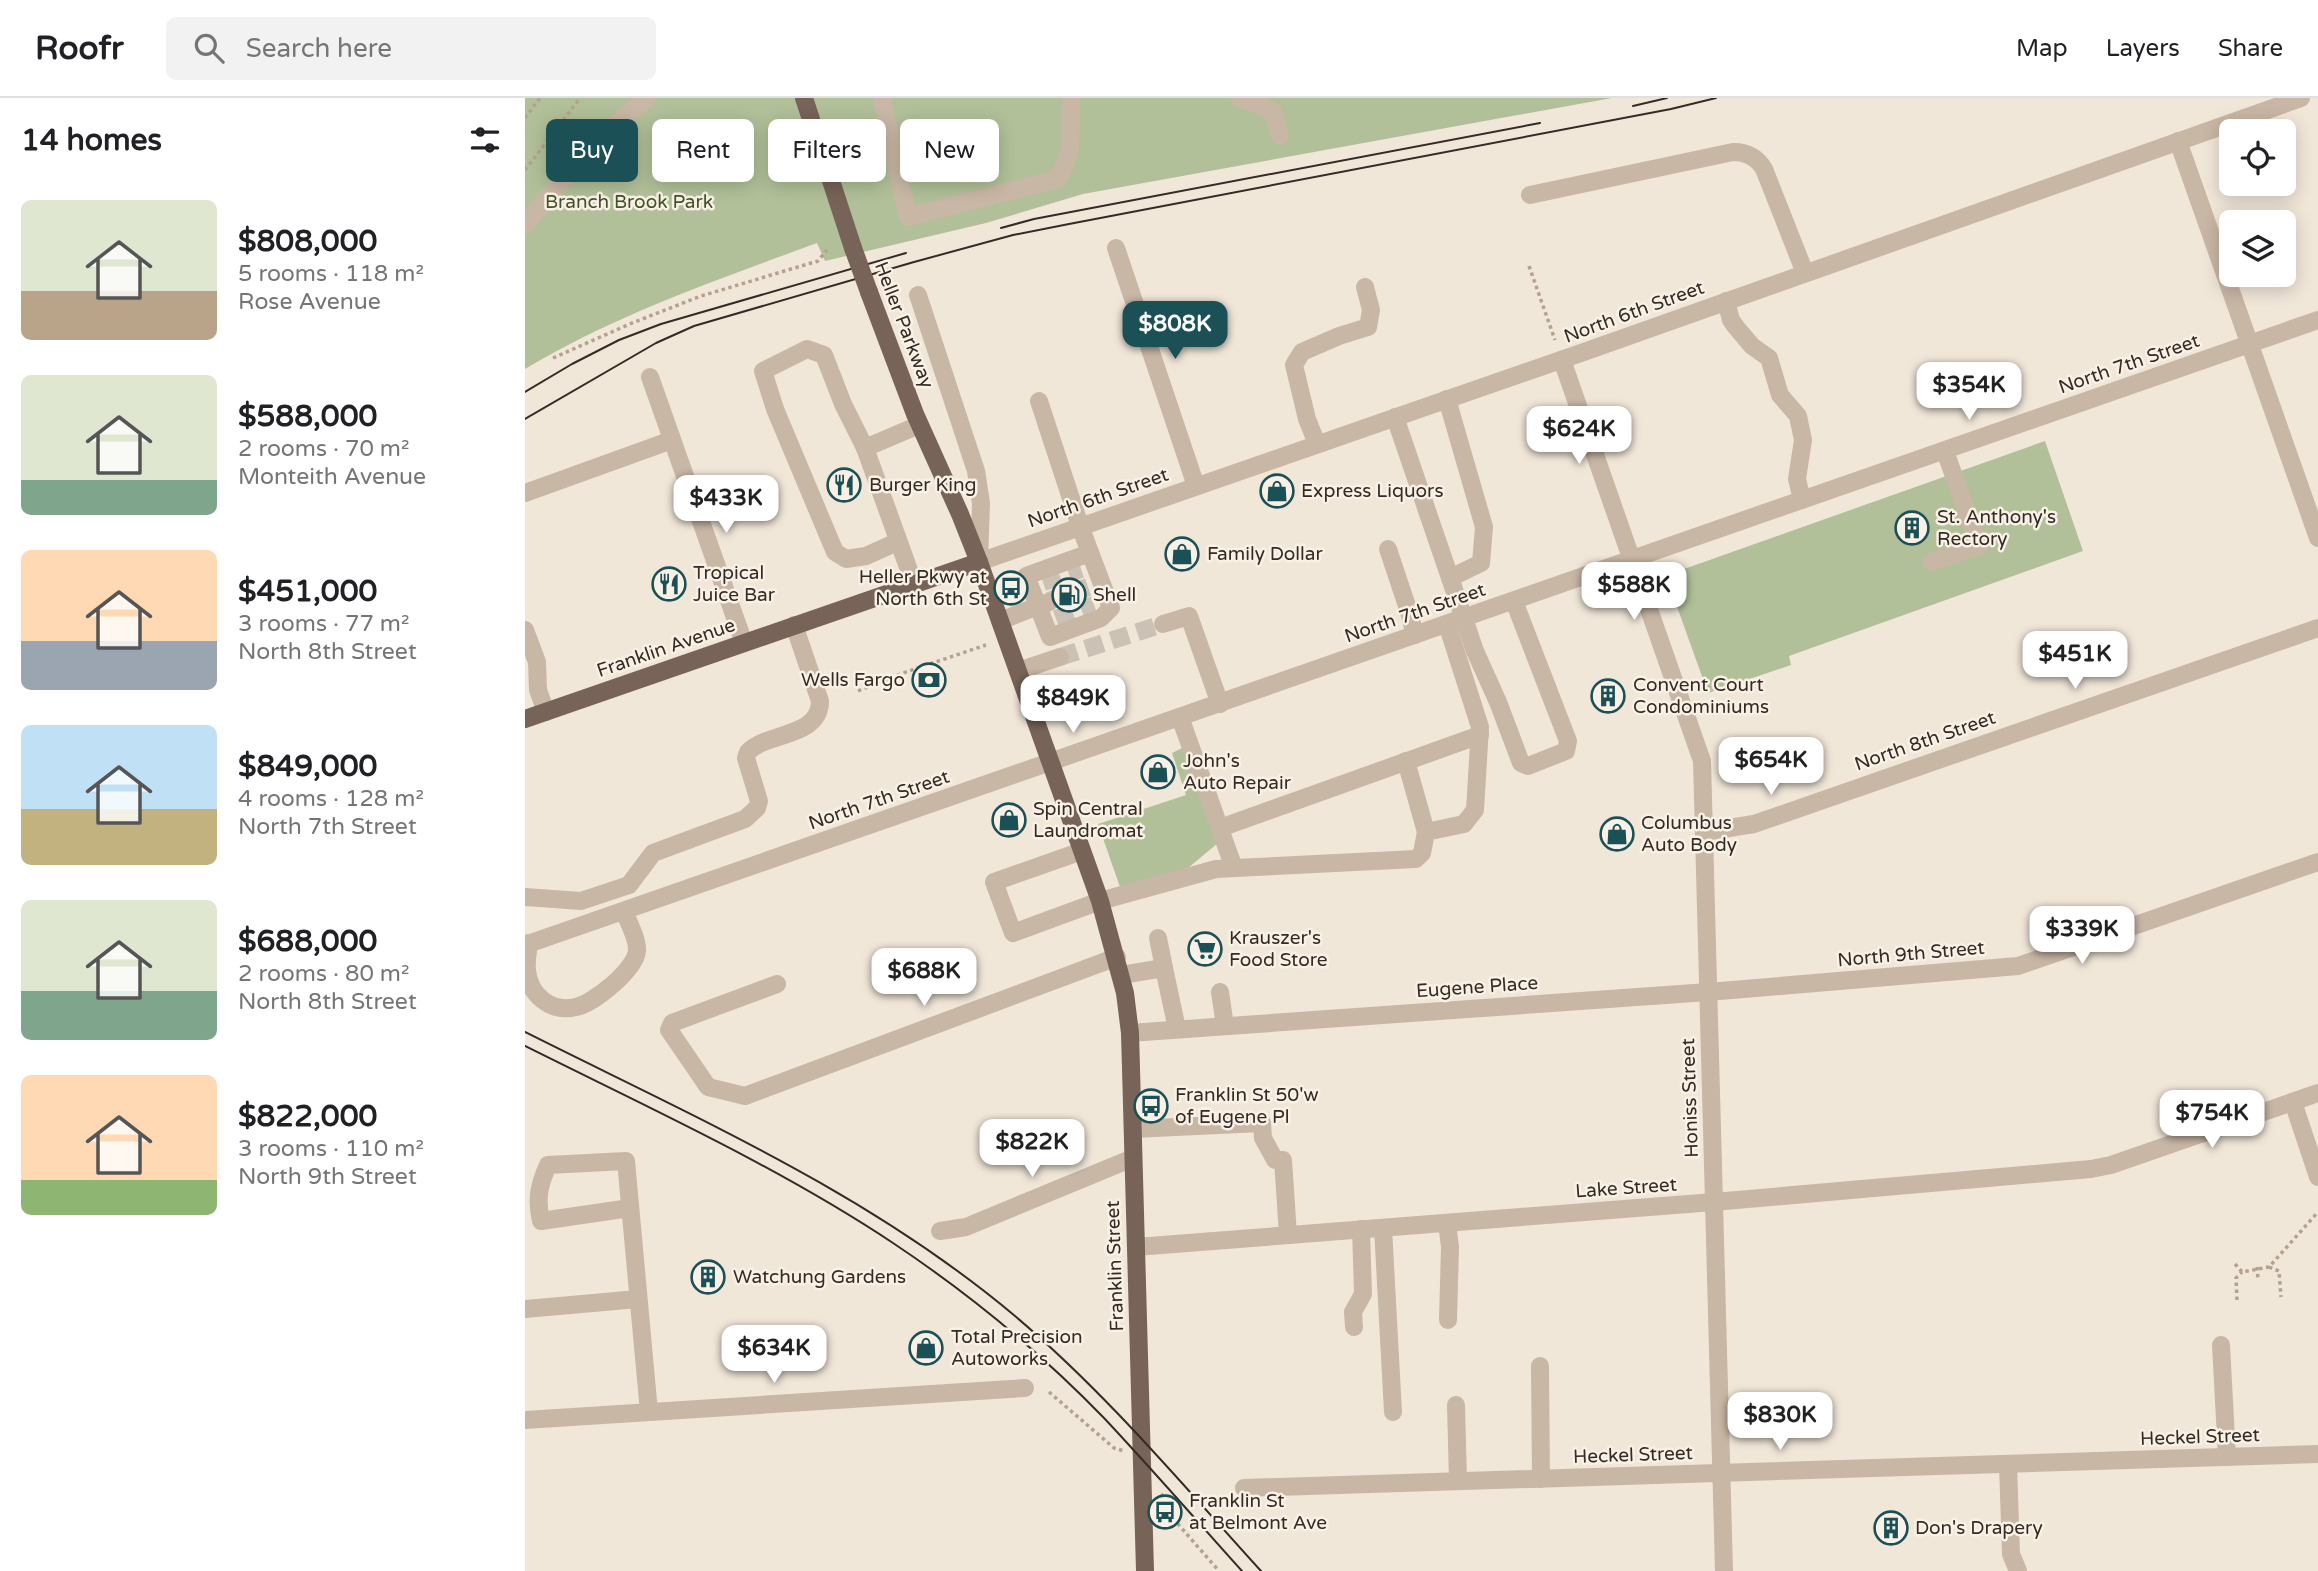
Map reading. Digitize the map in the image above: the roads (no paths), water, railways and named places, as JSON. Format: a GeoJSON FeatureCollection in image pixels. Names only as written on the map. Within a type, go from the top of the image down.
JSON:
{"type":"FeatureCollection","features":[{"type":"Feature","properties":{"kind":"main road","name":"Heller Parkway"},"geometry":{"type":"LineString","coordinates":[[804,98],[869,292],[919,425],[965,525],[1050,763]]}},
{"type":"Feature","properties":{"kind":"main road","name":"Franklin Avenue"},"geometry":{"type":"LineString","coordinates":[[525,719],[979,562]]}},
{"type":"Feature","properties":{"kind":"main road","name":"Franklin Street"},"geometry":{"type":"LineString","coordinates":[[1050,763],[1100,901],[1117,957],[1130,1033],[1145,1571]]}},
{"type":"Feature","properties":{"kind":"street"},"geometry":{"type":"LineString","coordinates":[[525,225],[571,170],[625,115],[647,98]]}},
{"type":"Feature","properties":{"kind":"street"},"geometry":{"type":"LineString","coordinates":[[882,98],[908,217],[1058,179],[1070,152],[1071,98]]}},
{"type":"Feature","properties":{"kind":"street"},"geometry":{"type":"LineString","coordinates":[[1240,98],[1273,111],[1280,136]]}},
{"type":"Feature","properties":{"kind":"street","name":"North 6th Street"},"geometry":{"type":"LineString","coordinates":[[979,562],[1562,360],[2301,98]]}},
{"type":"Feature","properties":{"kind":"street"},"geometry":{"type":"LineString","coordinates":[[2178,141],[2318,537]]}},
{"type":"Feature","properties":{"kind":"street"},"geometry":{"type":"LineString","coordinates":[[1530,195],[1733,152],[1748,154],[1761,162],[1805,272]]}},
{"type":"Feature","properties":{"kind":"street"},"geometry":{"type":"LineString","coordinates":[[1116,248],[1196,486]]}},
{"type":"Feature","properties":{"kind":"street"},"geometry":{"type":"LineString","coordinates":[[1317,444],[1307,419],[1294,365],[1302,352],[1368,327],[1371,310],[1365,288]]}},
{"type":"Feature","properties":{"kind":"street","name":"Heller Parkway"},"geometry":{"type":"LineString","coordinates":[[918,295],[977,471],[981,503],[979,562]]}},
{"type":"Feature","properties":{"kind":"street"},"geometry":{"type":"LineString","coordinates":[[1726,301],[1731,320],[1736,327],[1752,346],[1769,358],[1780,395],[1798,416],[1803,440],[1797,479],[1802,500]]}},
{"type":"Feature","properties":{"kind":"street","name":"North 7th Street"},"geometry":{"type":"LineString","coordinates":[[527,944],[2318,320]]}},
{"type":"Feature","properties":{"kind":"street"},"geometry":{"type":"LineString","coordinates":[[898,542],[866,556],[846,559],[835,552],[775,409],[763,371],[807,349],[824,355],[842,404],[865,448],[914,584]]}},
{"type":"Feature","properties":{"kind":"street","name":"Honiss Street"},"geometry":{"type":"LineString","coordinates":[[1562,360],[1702,761],[1724,1571]]}},
{"type":"Feature","properties":{"kind":"street"},"geometry":{"type":"LineString","coordinates":[[649,377],[744,643]]}},
{"type":"Feature","properties":{"kind":"street"},"geometry":{"type":"LineString","coordinates":[[1447,399],[1484,527],[1481,563],[1450,578]]}},
{"type":"Feature","properties":{"kind":"street"},"geometry":{"type":"LineString","coordinates":[[1039,401],[1080,526],[1094,585],[1101,603],[1111,608],[1101,618],[1049,637],[1050,621],[1044,604],[1036,584],[1026,576],[1088,562]]}},
{"type":"Feature","properties":{"kind":"street"},"geometry":{"type":"LineString","coordinates":[[1395,417],[1450,578],[1455,621],[1480,727],[1475,810],[1464,824],[1426,832]]}},
{"type":"Feature","properties":{"kind":"street"},"geometry":{"type":"LineString","coordinates":[[865,448],[919,425]]}},
{"type":"Feature","properties":{"kind":"street"},"geometry":{"type":"LineString","coordinates":[[525,493],[672,440]]}},
{"type":"Feature","properties":{"kind":"street"},"geometry":{"type":"LineString","coordinates":[[1931,562],[1979,546],[1945,451]]}},
{"type":"Feature","properties":{"kind":"street"},"geometry":{"type":"LineString","coordinates":[[1388,549],[1415,635]]}},
{"type":"Feature","properties":{"kind":"street"},"geometry":{"type":"LineString","coordinates":[[1455,621],[1521,763],[1528,766],[1566,751],[1568,741],[1514,601]]}},
{"type":"Feature","properties":{"kind":"street"},"geometry":{"type":"LineString","coordinates":[[1000,621],[1044,604]]}},
{"type":"Feature","properties":{"kind":"street"},"geometry":{"type":"LineString","coordinates":[[1163,624],[1189,616],[1220,704]]}},
{"type":"Feature","properties":{"kind":"street"},"geometry":{"type":"LineString","coordinates":[[525,897],[581,901],[629,885],[653,853],[735,824],[754,813],[759,801],[746,758],[748,752],[759,744],[802,729],[820,707],[794,625]]}},
{"type":"Feature","properties":{"kind":"street","name":"North 8th Street"},"geometry":{"type":"LineString","coordinates":[[1704,832],[1754,824],[2318,628]]}},
{"type":"Feature","properties":{"kind":"street"},"geometry":{"type":"LineString","coordinates":[[525,630],[537,662],[538,690],[546,712]]}},
{"type":"Feature","properties":{"kind":"street"},"geometry":{"type":"LineString","coordinates":[[1018,671],[1060,657]]}},
{"type":"Feature","properties":{"kind":"street"},"geometry":{"type":"LineString","coordinates":[[1180,717],[1234,868]]}},
{"type":"Feature","properties":{"kind":"street"},"geometry":{"type":"LineString","coordinates":[[1220,828],[1480,735]]}},
{"type":"Feature","properties":{"kind":"street"},"geometry":{"type":"LineString","coordinates":[[1082,851],[994,882],[1013,933],[1100,901],[1216,869],[1416,859],[1422,853],[1426,832],[1406,761]]}},
{"type":"Feature","properties":{"kind":"street","name":"North 9th Street"},"geometry":{"type":"LineString","coordinates":[[1826,983],[2027,964],[2318,862]]}},
{"type":"Feature","properties":{"kind":"street"},"geometry":{"type":"LineString","coordinates":[[527,944],[527,970],[531,986],[542,1001],[552,1006],[576,1007],[595,997],[619,978],[635,960],[638,947],[624,911]]}},
{"type":"Feature","properties":{"kind":"street"},"geometry":{"type":"LineString","coordinates":[[1158,938],[1177,1029]]}},
{"type":"Feature","properties":{"kind":"street"},"geometry":{"type":"LineString","coordinates":[[777,984],[672,1023],[669,1030],[708,1087],[745,1096],[1117,957]]}},
{"type":"Feature","properties":{"kind":"street"},"geometry":{"type":"LineString","coordinates":[[1121,975],[1164,968]]}},
{"type":"Feature","properties":{"kind":"street","name":"Eugene Place"},"geometry":{"type":"LineString","coordinates":[[1130,1033],[1826,983]]}},
{"type":"Feature","properties":{"kind":"street"},"geometry":{"type":"LineString","coordinates":[[1220,992],[1225,1026]]}},
{"type":"Feature","properties":{"kind":"street","name":"Lake Street"},"geometry":{"type":"LineString","coordinates":[[1136,1247],[1714,1202],[2091,1169],[2119,1162],[2318,1093]]}},
{"type":"Feature","properties":{"kind":"street"},"geometry":{"type":"LineString","coordinates":[[2293,1102],[2318,1177]]}},
{"type":"Feature","properties":{"kind":"street"},"geometry":{"type":"LineString","coordinates":[[1133,1129],[1262,1123],[1263,1138],[1275,1160],[1283,1160],[1288,1235]]}},
{"type":"Feature","properties":{"kind":"street"},"geometry":{"type":"LineString","coordinates":[[940,1231],[966,1227],[1133,1158]]}},
{"type":"Feature","properties":{"kind":"street"},"geometry":{"type":"LineString","coordinates":[[630,1208],[541,1221],[537,1204],[541,1180],[548,1165],[626,1161],[649,1412]]}},
{"type":"Feature","properties":{"kind":"street"},"geometry":{"type":"LineString","coordinates":[[1447,1223],[1450,1247],[1448,1320]]}},
{"type":"Feature","properties":{"kind":"street"},"geometry":{"type":"LineString","coordinates":[[1383,1228],[1393,1412]]}},
{"type":"Feature","properties":{"kind":"street"},"geometry":{"type":"LineString","coordinates":[[1354,1327],[1353,1312],[1363,1294],[1361,1229]]}},
{"type":"Feature","properties":{"kind":"street"},"geometry":{"type":"LineString","coordinates":[[525,1309],[638,1299]]}},
{"type":"Feature","properties":{"kind":"street"},"geometry":{"type":"LineString","coordinates":[[2221,1345],[2227,1457]]}},
{"type":"Feature","properties":{"kind":"street"},"geometry":{"type":"LineString","coordinates":[[1540,1366],[1541,1479]]}},
{"type":"Feature","properties":{"kind":"street"},"geometry":{"type":"LineString","coordinates":[[525,1420],[1025,1388]]}},
{"type":"Feature","properties":{"kind":"street"},"geometry":{"type":"LineString","coordinates":[[1456,1405],[1458,1481]]}},
{"type":"Feature","properties":{"kind":"street","name":"Heckel Street"},"geometry":{"type":"LineString","coordinates":[[1244,1488],[2318,1454]]}},
{"type":"Feature","properties":{"kind":"street"},"geometry":{"type":"LineString","coordinates":[[2008,1464],[2011,1554],[2018,1571]]}},
{"type":"Feature","properties":{"kind":"tunnel"},"geometry":{"type":"LineString","coordinates":[[1043,582],[1081,569]]}},
{"type":"Feature","properties":{"kind":"tunnel"},"geometry":{"type":"LineString","coordinates":[[1049,601],[1088,587]]}},
{"type":"Feature","properties":{"kind":"tunnel"},"geometry":{"type":"LineString","coordinates":[[1056,619],[1094,605]]}},
{"type":"Feature","properties":{"kind":"tunnel"},"geometry":{"type":"LineString","coordinates":[[1060,657],[1163,624]]}},
{"type":"Feature","properties":{"kind":"tram line"},"geometry":{"type":"LineString","coordinates":[[1633,106],[1667,98]]}},
{"type":"Feature","properties":{"kind":"tram line"},"geometry":{"type":"LineString","coordinates":[[525,419],[656,343],[694,326],[1013,235],[1671,109],[1716,98]]}},
{"type":"Feature","properties":{"kind":"tram line"},"geometry":{"type":"LineString","coordinates":[[1001,228],[1034,219],[1540,123]]}},
{"type":"Feature","properties":{"kind":"tram line"},"geometry":{"type":"LineString","coordinates":[[525,392],[619,340],[661,324],[906,253]]}},
{"type":"Feature","properties":{"kind":"tram line"},"geometry":{"type":"LineString","coordinates":[[525,1032],[779,1160],[840,1194],[959,1272],[1015,1316],[1081,1376],[1261,1571]]}},
{"type":"Feature","properties":{"kind":"tram line"},"geometry":{"type":"LineString","coordinates":[[525,1046],[804,1188],[893,1243],[949,1282],[1029,1347],[1080,1394],[1242,1571]]}},
{"type":"Feature","properties":{"kind":"place","name":"Burger King"},"geometry":{"type":"Point","coordinates":[844,485]}},
{"type":"Feature","properties":{"kind":"place","name":"Express Liquors"},"geometry":{"type":"Point","coordinates":[1277,491]}},
{"type":"Feature","properties":{"kind":"place","name":"St. Anthony's Rectory"},"geometry":{"type":"Point","coordinates":[1912,528]}},
{"type":"Feature","properties":{"kind":"place","name":"Family Dollar"},"geometry":{"type":"Point","coordinates":[1182,554]}},
{"type":"Feature","properties":{"kind":"place","name":"Tropical Juice Bar"},"geometry":{"type":"Point","coordinates":[669,584]}},
{"type":"Feature","properties":{"kind":"place","name":"Heller Pkwy at North 6th St"},"geometry":{"type":"Point","coordinates":[1011,588]}},
{"type":"Feature","properties":{"kind":"place","name":"Shell"},"geometry":{"type":"Point","coordinates":[1069,595]}},
{"type":"Feature","properties":{"kind":"place","name":"Wells Fargo"},"geometry":{"type":"Point","coordinates":[929,680]}},
{"type":"Feature","properties":{"kind":"place","name":"Convent Court Condominiums"},"geometry":{"type":"Point","coordinates":[1608,696]}},
{"type":"Feature","properties":{"kind":"place","name":"John's Auto Repair"},"geometry":{"type":"Point","coordinates":[1158,772]}},
{"type":"Feature","properties":{"kind":"place","name":"Spin Central Laundromat"},"geometry":{"type":"Point","coordinates":[1009,820]}},
{"type":"Feature","properties":{"kind":"place","name":"Columbus Auto Body"},"geometry":{"type":"Point","coordinates":[1617,834]}},
{"type":"Feature","properties":{"kind":"place","name":"Krauszer's Food Store"},"geometry":{"type":"Point","coordinates":[1205,949]}},
{"type":"Feature","properties":{"kind":"place","name":"Franklin St 50'w of Eugene Pl"},"geometry":{"type":"Point","coordinates":[1151,1106]}},
{"type":"Feature","properties":{"kind":"place","name":"Watchung Gardens"},"geometry":{"type":"Point","coordinates":[708,1277]}},
{"type":"Feature","properties":{"kind":"place","name":"Total Precision Autoworks"},"geometry":{"type":"Point","coordinates":[926,1348]}},
{"type":"Feature","properties":{"kind":"place","name":"Franklin St at Belmont Ave"},"geometry":{"type":"Point","coordinates":[1165,1512]}},
{"type":"Feature","properties":{"kind":"place","name":"Don's Drapery"},"geometry":{"type":"Point","coordinates":[1891,1528]}},
{"type":"Feature","properties":{"kind":"park label","name":"Branch Brook Park"},"geometry":{"type":"Point","coordinates":[629,202]}}]}
